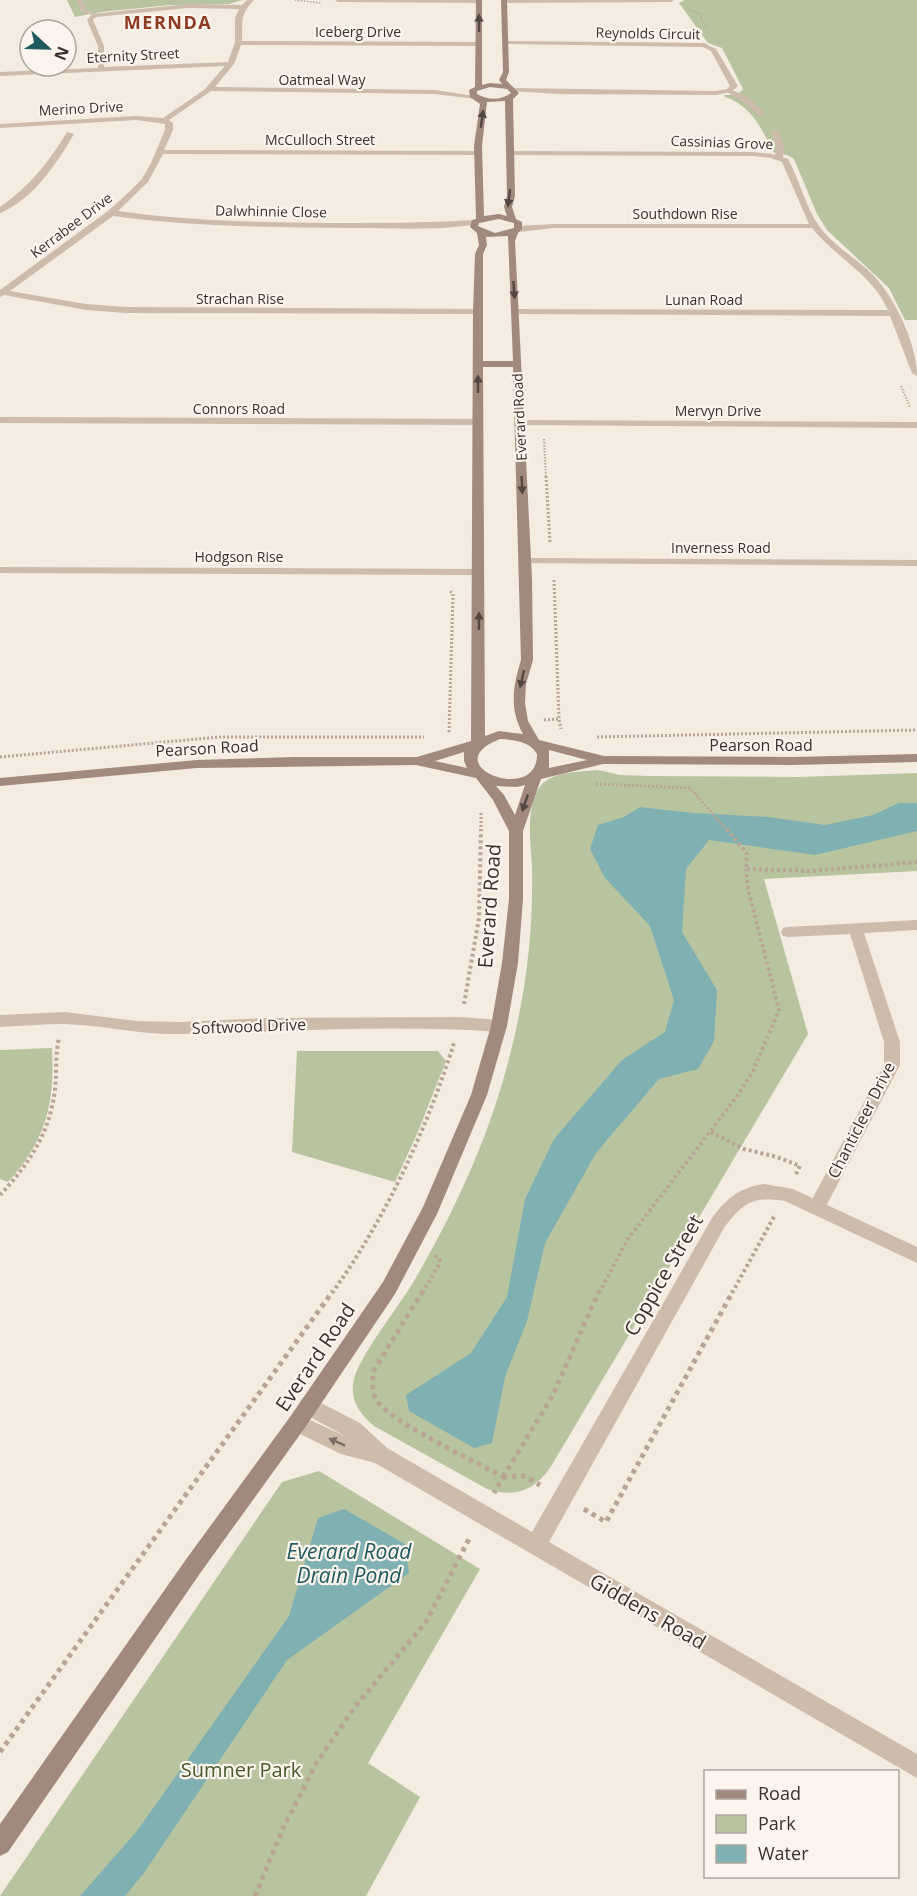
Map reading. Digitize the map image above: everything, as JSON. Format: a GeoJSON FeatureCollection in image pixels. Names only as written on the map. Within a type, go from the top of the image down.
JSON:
{"type":"FeatureCollection","features":[{"type":"Feature","properties":{"kind":"street"},"geometry":{"type":"LineString","coordinates":[[79,0],[84,11],[94,15],[189,6],[244,7]]}},
{"type":"Feature","properties":{"kind":"street"},"geometry":{"type":"LineString","coordinates":[[164,120],[208,89],[231,64],[239,43],[237,18],[251,0]]}},
{"type":"Feature","properties":{"kind":"street"},"geometry":{"type":"LineString","coordinates":[[339,0],[479,0],[477,93],[484,103],[478,153],[478,226],[483,245],[479,254],[478,312],[477,743]]}},
{"type":"Feature","properties":{"kind":"street"},"geometry":{"type":"LineString","coordinates":[[504,0],[671,0]]}},
{"type":"Feature","properties":{"kind":"street","name":"Everard Road"},"geometry":{"type":"LineString","coordinates":[[504,0],[506,72],[502,80],[510,93],[511,196],[508,207],[516,225],[511,241],[516,312],[525,561],[527,660],[520,684],[519,703],[522,721],[535,743]]}},
{"type":"Feature","properties":{"kind":"street"},"geometry":{"type":"LineString","coordinates":[[94,15],[90,20],[101,46],[101,69]]}},
{"type":"Feature","properties":{"kind":"street","name":"Iceberg Drive"},"geometry":{"type":"LineString","coordinates":[[239,43],[478,44]]}},
{"type":"Feature","properties":{"kind":"street","name":"Reynolds Circuit"},"geometry":{"type":"LineString","coordinates":[[506,44],[704,45],[714,50],[734,86],[729,91]]}},
{"type":"Feature","properties":{"kind":"street","name":"Eternity Street"},"geometry":{"type":"LineString","coordinates":[[0,74],[231,64]]}},
{"type":"Feature","properties":{"kind":"street"},"geometry":{"type":"LineString","coordinates":[[477,93],[497,85],[510,93]]}},
{"type":"Feature","properties":{"kind":"street","name":"Oatmeal Way"},"geometry":{"type":"LineString","coordinates":[[208,89],[477,93]]}},
{"type":"Feature","properties":{"kind":"street"},"geometry":{"type":"LineString","coordinates":[[477,93],[497,100],[510,93],[729,91],[748,101],[762,114]]}},
{"type":"Feature","properties":{"kind":"street","name":"Merino Drive"},"geometry":{"type":"LineString","coordinates":[[0,126],[136,118],[164,120]]}},
{"type":"Feature","properties":{"kind":"street","name":"Kerrabee Drive"},"geometry":{"type":"LineString","coordinates":[[1,293],[111,213],[145,180],[161,152],[170,126],[164,120]]}},
{"type":"Feature","properties":{"kind":"street"},"geometry":{"type":"LineString","coordinates":[[774,131],[780,147],[779,158]]}},
{"type":"Feature","properties":{"kind":"street"},"geometry":{"type":"LineString","coordinates":[[0,211],[22,195],[48,170],[57,159],[70,134]]}},
{"type":"Feature","properties":{"kind":"street","name":"McCulloch Street"},"geometry":{"type":"LineString","coordinates":[[161,152],[478,153]]}},
{"type":"Feature","properties":{"kind":"street","name":"Cassinias Grove"},"geometry":{"type":"LineString","coordinates":[[510,153],[753,154],[785,161],[815,226],[842,255],[880,287],[917,373]]}},
{"type":"Feature","properties":{"kind":"street","name":"Dalwhinnie Close"},"geometry":{"type":"LineString","coordinates":[[111,213],[165,221],[221,225],[478,226]]}},
{"type":"Feature","properties":{"kind":"street"},"geometry":{"type":"LineString","coordinates":[[478,226],[492,216],[516,225]]}},
{"type":"Feature","properties":{"kind":"street"},"geometry":{"type":"LineString","coordinates":[[478,226],[494,235],[516,225]]}},
{"type":"Feature","properties":{"kind":"street","name":"Southdown Rise"},"geometry":{"type":"LineString","coordinates":[[516,225],[815,226]]}},
{"type":"Feature","properties":{"kind":"street","name":"Strachan Rise"},"geometry":{"type":"LineString","coordinates":[[1,293],[125,310],[478,312]]}},
{"type":"Feature","properties":{"kind":"street","name":"Lunan Road"},"geometry":{"type":"LineString","coordinates":[[516,312],[892,313]]}},
{"type":"Feature","properties":{"kind":"street"},"geometry":{"type":"LineString","coordinates":[[478,364],[517,364]]}},
{"type":"Feature","properties":{"kind":"street","name":"Connors Road"},"geometry":{"type":"LineString","coordinates":[[0,420],[478,422]]}},
{"type":"Feature","properties":{"kind":"street","name":"Mervyn Drive"},"geometry":{"type":"LineString","coordinates":[[520,423],[914,425]]}},
{"type":"Feature","properties":{"kind":"street","name":"Inverness Road"},"geometry":{"type":"LineString","coordinates":[[525,561],[917,563]]}},
{"type":"Feature","properties":{"kind":"street","name":"Hodgson Rise"},"geometry":{"type":"LineString","coordinates":[[0,570],[478,572]]}},
{"type":"Feature","properties":{"kind":"street"},"geometry":{"type":"LineString","coordinates":[[499,735],[512,735],[535,743],[543,751],[545,759],[543,767],[536,775],[513,784],[500,783],[477,774],[471,766],[469,759],[471,751],[477,743],[499,735]]}},
{"type":"Feature","properties":{"kind":"street","name":"Pearson Road"},"geometry":{"type":"LineString","coordinates":[[416,761],[477,743]]}},
{"type":"Feature","properties":{"kind":"street","name":"Pearson Road"},"geometry":{"type":"LineString","coordinates":[[535,743],[604,760],[793,761],[917,758]]}},
{"type":"Feature","properties":{"kind":"street","name":"Pearson Road"},"geometry":{"type":"LineString","coordinates":[[536,775],[604,760]]}},
{"type":"Feature","properties":{"kind":"street","name":"Pearson Road"},"geometry":{"type":"LineString","coordinates":[[0,782],[197,764],[416,761],[477,774]]}},
{"type":"Feature","properties":{"kind":"street","name":"Everard Road"},"geometry":{"type":"LineString","coordinates":[[477,774],[499,798],[516,831]]}},
{"type":"Feature","properties":{"kind":"street","name":"Everard Road"},"geometry":{"type":"LineString","coordinates":[[0,1844],[194,1565],[297,1423],[389,1288],[413,1245],[454,1158],[479,1095],[499,1026],[510,963],[516,899],[516,831],[536,775]]}},
{"type":"Feature","properties":{"kind":"street"},"geometry":{"type":"LineString","coordinates":[[788,932],[917,925]]}},
{"type":"Feature","properties":{"kind":"street","name":"Chanticleer Drive"},"geometry":{"type":"LineString","coordinates":[[816,1207],[891,1065],[893,1054],[892,1042],[855,928]]}},
{"type":"Feature","properties":{"kind":"street","name":"Softwood Drive"},"geometry":{"type":"LineString","coordinates":[[0,1022],[65,1017],[136,1028],[265,1024],[460,1023],[499,1026]]}},
{"type":"Feature","properties":{"kind":"street","name":"Coppice Street"},"geometry":{"type":"LineString","coordinates":[[535,1546],[718,1223],[732,1204],[754,1191],[787,1194],[917,1255]]}},
{"type":"Feature","properties":{"kind":"street","name":"Giddens Road"},"geometry":{"type":"LineString","coordinates":[[308,1406],[352,1430],[380,1455],[917,1767]]}},
{"type":"Feature","properties":{"kind":"street","name":"Giddens Road"},"geometry":{"type":"LineString","coordinates":[[297,1423],[342,1445],[380,1455]]}},
{"type":"Feature","properties":{"kind":"path"},"geometry":{"type":"LineString","coordinates":[[684,7],[700,14],[708,28]]}},
{"type":"Feature","properties":{"kind":"path"},"geometry":{"type":"LineString","coordinates":[[898,378],[910,408],[905,412],[914,425]]}},
{"type":"Feature","properties":{"kind":"path"},"geometry":{"type":"LineString","coordinates":[[546,423],[548,434],[544,439],[549,540],[555,547],[556,576],[552,582],[559,719]]}},
{"type":"Feature","properties":{"kind":"path"},"geometry":{"type":"LineString","coordinates":[[446,572],[446,586],[453,594],[450,721]]}},
{"type":"Feature","properties":{"kind":"path"},"geometry":{"type":"LineString","coordinates":[[585,737],[917,730]]}},
{"type":"Feature","properties":{"kind":"path"},"geometry":{"type":"LineString","coordinates":[[255,1896],[279,1830],[344,1721],[427,1621],[442,1597],[460,1553],[553,1395],[602,1285],[628,1239],[711,1132],[753,1071],[779,1010],[748,889],[747,854],[695,791],[682,787],[615,784],[573,787],[566,769]]}},
{"type":"Feature","properties":{"kind":"path"},"geometry":{"type":"LineString","coordinates":[[0,1752],[345,1275],[377,1222],[410,1157],[447,1067],[460,1023],[473,962],[479,918],[481,808]]}},
{"type":"Feature","properties":{"kind":"path"},"geometry":{"type":"LineString","coordinates":[[746,869],[775,873],[825,871],[917,862]]}},
{"type":"Feature","properties":{"kind":"path"},"geometry":{"type":"LineString","coordinates":[[0,1195],[35,1155],[47,1127],[55,1091],[57,1044],[65,1017]]}},
{"type":"Feature","properties":{"kind":"path"},"geometry":{"type":"LineString","coordinates":[[413,1245],[437,1256],[440,1259],[439,1265],[374,1370],[371,1390],[379,1403],[388,1413],[503,1477],[525,1476],[606,1522],[787,1194],[800,1166],[777,1157],[744,1149],[711,1132]]}},
{"type":"Feature","properties":{"kind":"green space"},"geometry":{"type":"Polygon","coordinates":[[[67,0],[243,0],[229,4],[170,5],[75,17],[67,0]]]}},
{"type":"Feature","properties":{"kind":"green space"},"geometry":{"type":"Polygon","coordinates":[[[685,0],[917,0],[917,320],[905,320],[889,288],[827,230],[817,214],[794,159],[773,152],[749,112],[725,97],[724,95],[735,95],[743,90],[742,87],[722,48],[708,43],[679,3],[685,0]]]}},
{"type":"Feature","properties":{"kind":"green space"},"geometry":{"type":"Polygon","coordinates":[[[598,770],[620,775],[648,776],[799,777],[917,773],[917,871],[764,879],[808,1034],[550,1468],[530,1487],[515,1492],[497,1492],[487,1489],[374,1426],[356,1405],[353,1386],[364,1357],[411,1286],[445,1225],[474,1161],[501,1088],[517,1026],[527,964],[532,900],[530,817],[535,797],[539,788],[550,778],[566,773],[598,770]]]}},
{"type":"Feature","properties":{"kind":"green space"},"geometry":{"type":"Polygon","coordinates":[[[52,1048],[52,1086],[45,1120],[31,1151],[8,1182],[0,1179],[0,1050],[52,1048]]]}},
{"type":"Feature","properties":{"kind":"green space"},"geometry":{"type":"Polygon","coordinates":[[[297,1051],[438,1051],[446,1061],[395,1182],[292,1152],[297,1051]]]}},
{"type":"Feature","properties":{"kind":"green space","name":"Sumner Park"},"geometry":{"type":"Polygon","coordinates":[[[319,1471],[480,1569],[368,1763],[420,1797],[366,1896],[0,1896],[282,1482],[319,1471]]]}},
{"type":"Feature","properties":{"kind":"water"},"geometry":{"type":"Polygon","coordinates":[[[899,803],[917,803],[917,831],[815,855],[709,840],[686,869],[682,932],[717,990],[714,1041],[698,1069],[659,1079],[596,1153],[545,1243],[527,1321],[505,1377],[492,1443],[474,1448],[409,1411],[406,1395],[471,1353],[507,1297],[525,1199],[554,1139],[622,1060],[665,1032],[674,1000],[650,926],[605,878],[590,849],[598,825],[624,817],[640,807],[693,813],[769,817],[825,825],[873,815],[899,803]]]}},
{"type":"Feature","properties":{"kind":"water","name":"Everard Road Drain Pond"},"geometry":{"type":"Polygon","coordinates":[[[344,1509],[405,1544],[409,1573],[287,1660],[144,1873],[125,1896],[80,1896],[137,1831],[289,1616],[318,1518],[344,1509]]]}},
{"type":"Feature","properties":{"kind":"district","name":"MERNDA"},"geometry":{"type":"Point","coordinates":[168,22]}}]}
